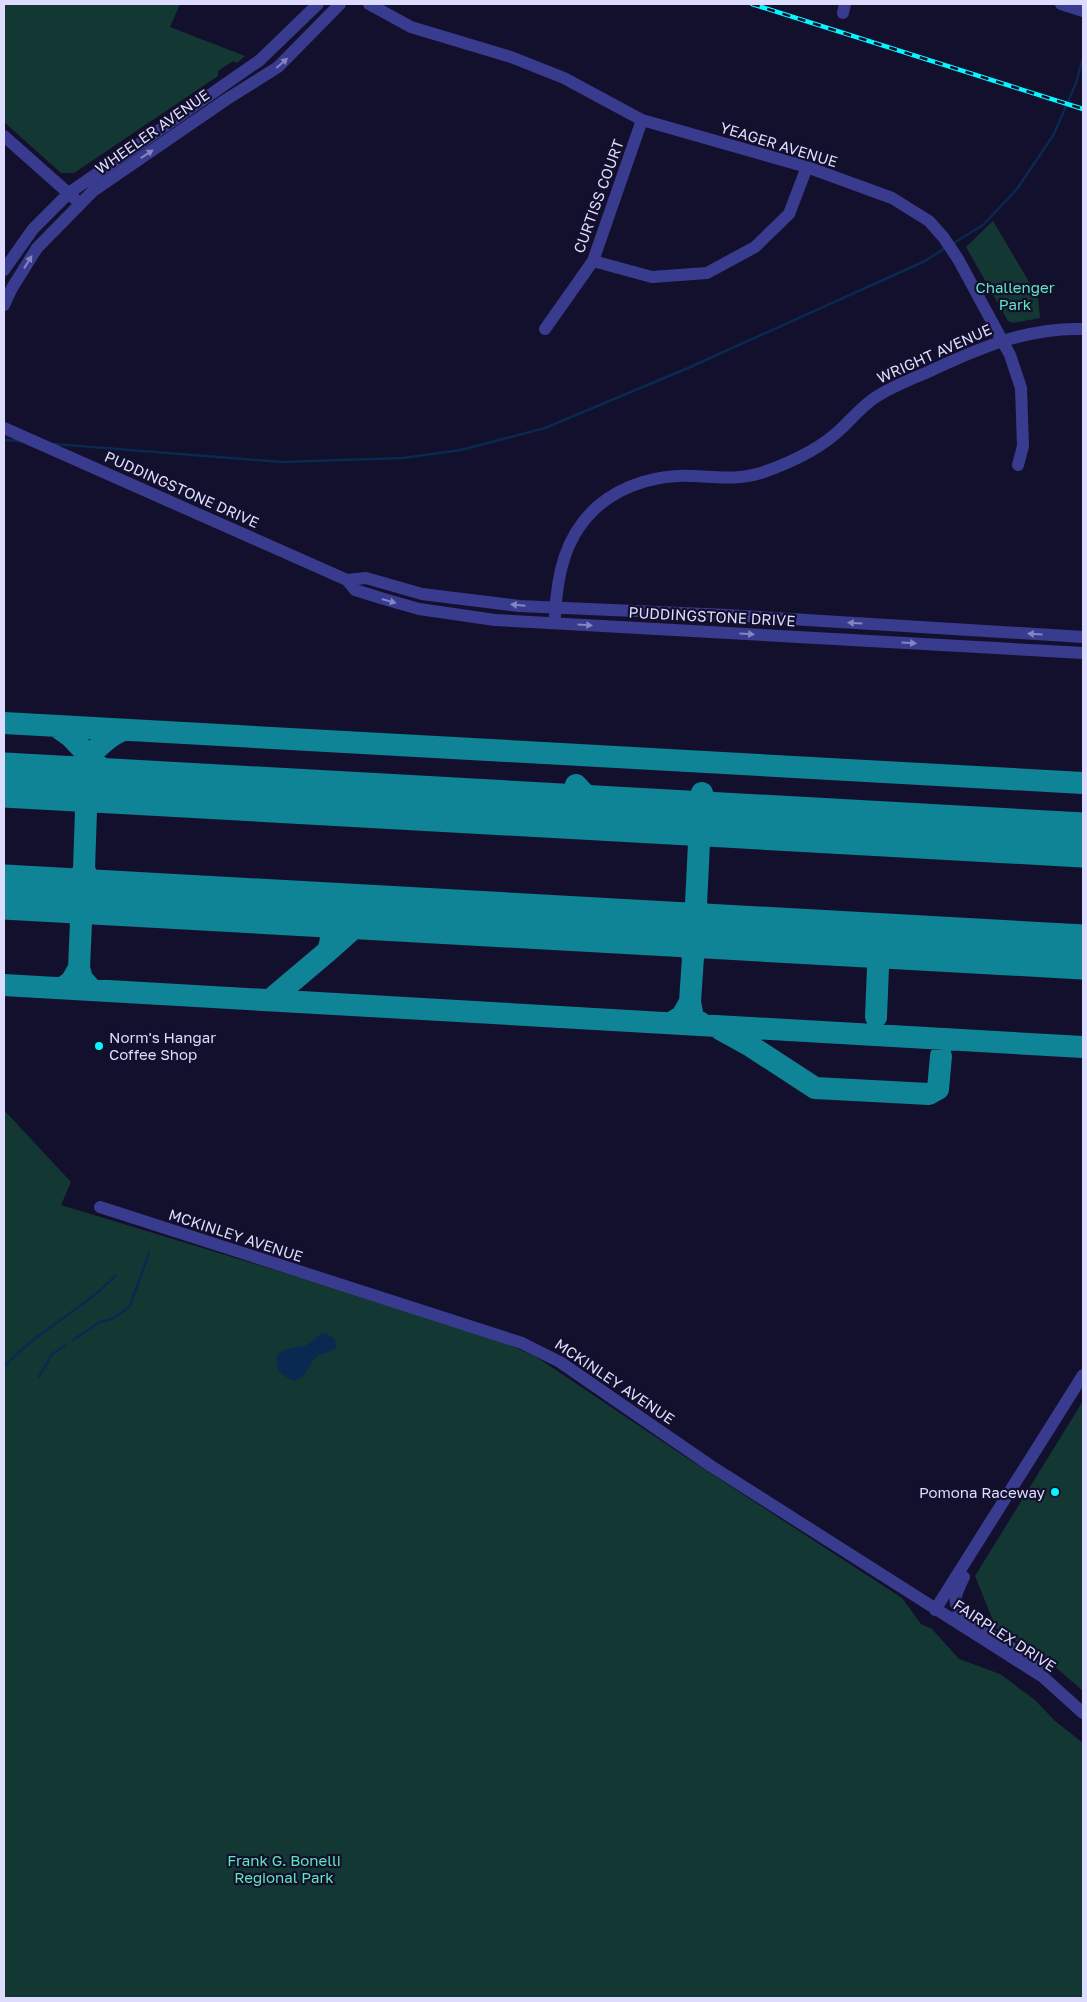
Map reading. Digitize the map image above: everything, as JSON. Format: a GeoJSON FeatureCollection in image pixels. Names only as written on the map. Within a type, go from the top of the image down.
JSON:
{"type":"FeatureCollection","features":[{"type":"Feature","properties":{"kind":"street","name":"WHEELER AVENUE"},"geometry":{"type":"LineString","coordinates":[[4,270],[33,229],[69,193],[260,60],[318,4]]}},
{"type":"Feature","properties":{"kind":"street","name":"WHEELER AVENUE"},"geometry":{"type":"LineString","coordinates":[[4,305],[12,288],[37,248],[93,192],[226,99],[278,67],[340,4]]}},
{"type":"Feature","properties":{"kind":"street","name":"YEAGER AVENUE"},"geometry":{"type":"LineString","coordinates":[[369,4],[411,27],[511,57],[564,78],[642,120],[807,167],[892,198],[929,221],[955,254],[1003,340],[1021,388],[1023,446],[1018,465]]}},
{"type":"Feature","properties":{"kind":"street"},"geometry":{"type":"LineString","coordinates":[[1061,4],[1082,8]]}},
{"type":"Feature","properties":{"kind":"street","name":"CURTISS COURT"},"geometry":{"type":"LineString","coordinates":[[545,329],[593,262],[642,120]]}},
{"type":"Feature","properties":{"kind":"street"},"geometry":{"type":"LineString","coordinates":[[4,136],[80,204]]}},
{"type":"Feature","properties":{"kind":"street"},"geometry":{"type":"LineString","coordinates":[[593,262],[652,277],[707,272],[755,247],[788,214],[807,167]]}},
{"type":"Feature","properties":{"kind":"street","name":"WRIGHT AVENUE"},"geometry":{"type":"LineString","coordinates":[[554,623],[558,576],[575,533],[599,506],[618,493],[651,479],[675,476],[726,479],[758,474],[776,468],[810,452],[827,441],[876,397],[938,367],[1003,340],[1047,331],[1083,329]]}},
{"type":"Feature","properties":{"kind":"street","name":"PUDDINGSTONE DRIVE"},"geometry":{"type":"LineString","coordinates":[[4,428],[347,580],[356,590],[419,609],[495,620],[1083,653]]}},
{"type":"Feature","properties":{"kind":"street","name":"PUDDINGSTONE DRIVE"},"geometry":{"type":"LineString","coordinates":[[347,580],[366,578],[422,594],[453,599],[555,608],[727,615],[1083,636]]}},
{"type":"Feature","properties":{"kind":"street","name":"MCKINLEY AVENUE"},"geometry":{"type":"LineString","coordinates":[[100,1207],[513,1340],[541,1351],[583,1377],[711,1466],[936,1610]]}},
{"type":"Feature","properties":{"kind":"street","name":"FAIRPLEX DRIVE"},"geometry":{"type":"LineString","coordinates":[[1083,1375],[936,1610],[1043,1677],[1083,1713]]}},
{"type":"Feature","properties":{"kind":"street"},"geometry":{"type":"LineString","coordinates":[[983,1534],[958,1590],[955,1600],[958,1611],[966,1619],[1039,1665],[1059,1680],[1083,1705]]}},
{"type":"Feature","properties":{"kind":"green space"},"geometry":{"type":"Polygon","coordinates":[[[4,4],[180,4],[170,27],[245,56],[237,63],[233,61],[218,71],[218,76],[74,173],[61,173],[4,122],[4,4]]]}},
{"type":"Feature","properties":{"kind":"green space","name":"Challenger Park"},"geometry":{"type":"Polygon","coordinates":[[[993,221],[1038,297],[1040,318],[1013,323],[1008,321],[966,247],[993,221]]]}},
{"type":"Feature","properties":{"kind":"green space","name":"Frank G. Bonelli Regional Park"},"geometry":{"type":"Polygon","coordinates":[[[4,1110],[71,1182],[61,1205],[479,1332],[535,1356],[902,1598],[921,1624],[932,1629],[959,1659],[1000,1674],[1035,1700],[1055,1721],[1083,1743],[1083,1998],[4,1998],[4,1110]]]}},
{"type":"Feature","properties":{"kind":"green space","name":"Pomona Raceway"},"geometry":{"type":"Polygon","coordinates":[[[1083,1401],[1083,1691],[1053,1665],[996,1628],[975,1576],[1083,1401]]]}},
{"type":"Feature","properties":{"kind":"water"},"geometry":{"type":"Polygon","coordinates":[[[325,1333],[335,1339],[336,1347],[318,1356],[299,1379],[287,1378],[279,1371],[277,1362],[281,1352],[286,1349],[304,1346],[325,1333]]]}},
{"type":"Feature","properties":{"kind":"waterway"},"geometry":{"type":"LineString","coordinates":[[952,244],[983,225],[1017,189],[1054,134],[1076,83],[1083,58]]}},
{"type":"Feature","properties":{"kind":"waterway"},"geometry":{"type":"LineString","coordinates":[[54,444],[282,462],[403,458],[461,450],[545,428],[688,368],[925,261],[945,248]]}},
{"type":"Feature","properties":{"kind":"waterway"},"geometry":{"type":"LineString","coordinates":[[4,440],[21,441]]}},
{"type":"Feature","properties":{"kind":"waterway"},"geometry":{"type":"LineString","coordinates":[[73,1340],[100,1322],[114,1318],[130,1306],[149,1253]]}},
{"type":"Feature","properties":{"kind":"waterway"},"geometry":{"type":"LineString","coordinates":[[5,1366],[31,1342],[88,1300],[115,1276]]}},
{"type":"Feature","properties":{"kind":"waterway"},"geometry":{"type":"LineString","coordinates":[[39,1377],[52,1354],[65,1346]]}},
{"type":"Feature","properties":{"kind":"taxiway"},"geometry":{"type":"LineString","coordinates":[[4,723],[1083,783]]}},
{"type":"Feature","properties":{"kind":"taxiway"},"geometry":{"type":"LineString","coordinates":[[56,726],[70,736],[114,782],[123,786]]}},
{"type":"Feature","properties":{"kind":"taxiway"},"geometry":{"type":"LineString","coordinates":[[52,782],[72,772],[105,741],[124,730]]}},
{"type":"Feature","properties":{"kind":"taxiway"},"geometry":{"type":"LineString","coordinates":[[58,783],[76,792],[85,805],[86,811],[89,803],[102,791],[128,786]]}},
{"type":"Feature","properties":{"kind":"taxiway"},"geometry":{"type":"LineString","coordinates":[[560,810],[573,804],[578,794],[576,785],[593,803],[617,813]]}},
{"type":"Feature","properties":{"kind":"taxiway"},"geometry":{"type":"LineString","coordinates":[[675,817],[692,808],[698,802],[702,793],[711,809],[726,820]]}},
{"type":"Feature","properties":{"kind":"taxiway"},"geometry":{"type":"LineString","coordinates":[[84,869],[86,811]]}},
{"type":"Feature","properties":{"kind":"taxiway"},"geometry":{"type":"LineString","coordinates":[[675,817],[690,827],[699,843],[711,827],[726,820]]}},
{"type":"Feature","properties":{"kind":"taxiway"},"geometry":{"type":"LineString","coordinates":[[696,904],[699,843]]}},
{"type":"Feature","properties":{"kind":"taxiway"},"geometry":{"type":"LineString","coordinates":[[51,894],[62,891],[75,883],[84,869],[92,888],[110,898]]}},
{"type":"Feature","properties":{"kind":"taxiway"},"geometry":{"type":"LineString","coordinates":[[51,894],[70,904],[81,922],[92,906],[110,898]]}},
{"type":"Feature","properties":{"kind":"taxiway"},"geometry":{"type":"LineString","coordinates":[[673,928],[688,919],[696,904],[701,917],[713,931]]}},
{"type":"Feature","properties":{"kind":"taxiway"},"geometry":{"type":"LineString","coordinates":[[307,908],[325,920],[328,925],[331,936],[328,951],[365,918],[391,913]]}},
{"type":"Feature","properties":{"kind":"taxiway"},"geometry":{"type":"LineString","coordinates":[[79,968],[81,922]]}},
{"type":"Feature","properties":{"kind":"taxiway"},"geometry":{"type":"LineString","coordinates":[[669,928],[685,939],[693,957],[698,945],[716,931]]}},
{"type":"Feature","properties":{"kind":"taxiway"},"geometry":{"type":"LineString","coordinates":[[855,939],[870,950],[875,957],[878,967],[886,953],[899,942]]}},
{"type":"Feature","properties":{"kind":"taxiway"},"geometry":{"type":"LineString","coordinates":[[270,1000],[328,951]]}},
{"type":"Feature","properties":{"kind":"taxiway"},"geometry":{"type":"LineString","coordinates":[[690,1002],[693,957]]}},
{"type":"Feature","properties":{"kind":"taxiway"},"geometry":{"type":"LineString","coordinates":[[876,1017],[878,967]]}},
{"type":"Feature","properties":{"kind":"taxiway"},"geometry":{"type":"LineString","coordinates":[[62,988],[71,982],[79,968],[82,979],[92,990]]}},
{"type":"Feature","properties":{"kind":"taxiway"},"geometry":{"type":"LineString","coordinates":[[4,985],[1083,1047]]}},
{"type":"Feature","properties":{"kind":"taxiway"},"geometry":{"type":"LineString","coordinates":[[671,1023],[682,1016],[690,1002],[693,1018],[704,1025]]}},
{"type":"Feature","properties":{"kind":"taxiway"},"geometry":{"type":"LineString","coordinates":[[720,1029],[749,1045],[815,1088],[929,1094],[938,1089],[941,1056]]}},
{"type":"Feature","properties":{"kind":"runway"},"geometry":{"type":"LineString","coordinates":[[4,780],[1083,840]]}},
{"type":"Feature","properties":{"kind":"runway"},"geometry":{"type":"LineString","coordinates":[[4,892],[1083,952]]}},
{"type":"Feature","properties":{"kind":"railway"},"geometry":{"type":"LineString","coordinates":[[752,4],[1083,109]]}},
{"type":"Feature","properties":{"kind":"place","name":"Norm's Hangar Coffee Shop"},"geometry":{"type":"Point","coordinates":[99,1046]}},
{"type":"Feature","properties":{"kind":"place","name":"Pomona Raceway"},"geometry":{"type":"Point","coordinates":[1055,1492]}}]}
